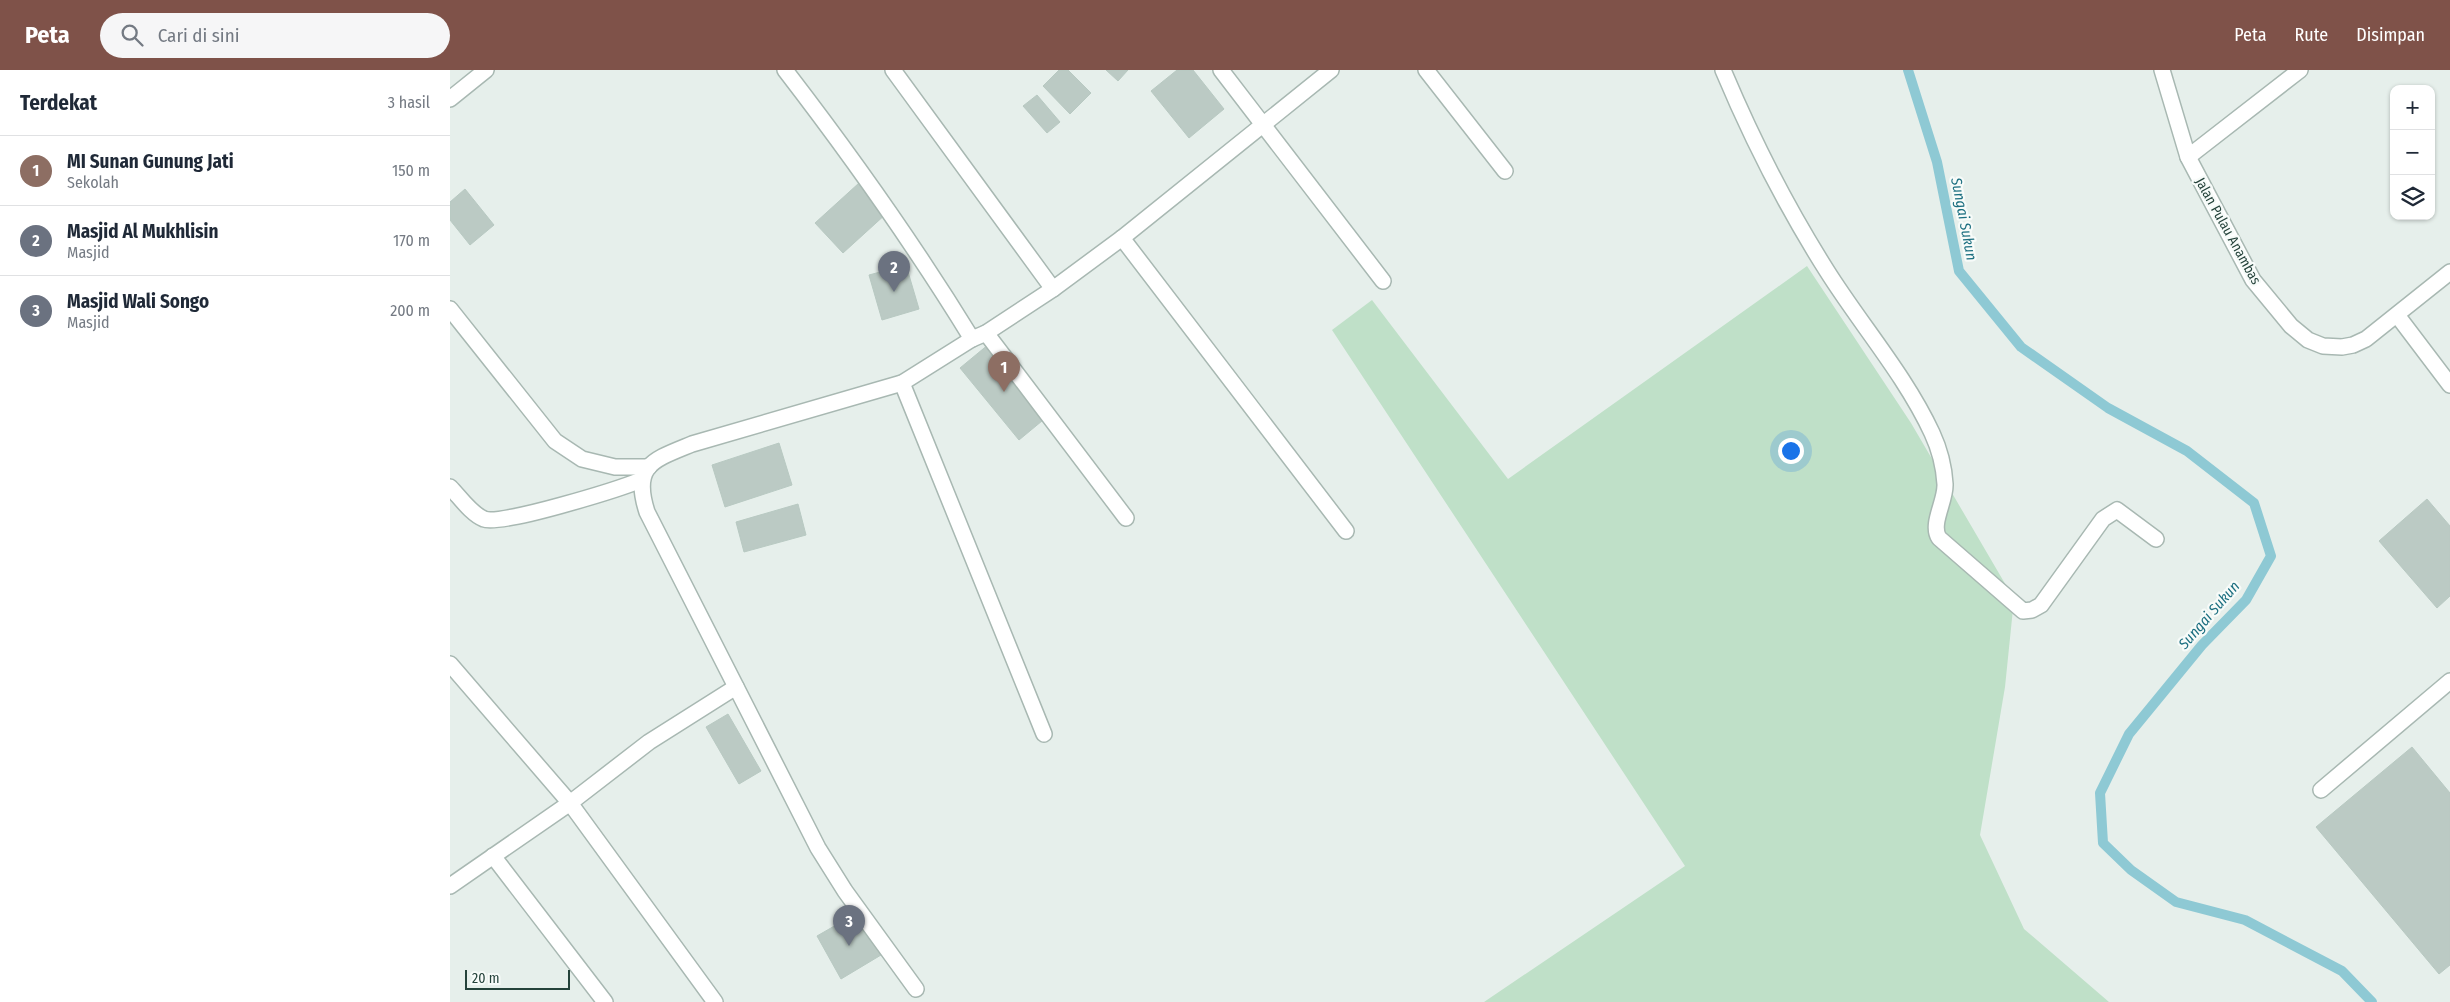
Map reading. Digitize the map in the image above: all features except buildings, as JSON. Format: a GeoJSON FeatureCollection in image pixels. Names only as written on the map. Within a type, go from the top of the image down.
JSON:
{"type":"FeatureCollection","features":[{"type":"Feature","properties":{"kind":"street"},"geometry":{"type":"LineString","coordinates":[[450,99],[486,70]]}},
{"type":"Feature","properties":{"kind":"street"},"geometry":{"type":"LineString","coordinates":[[785,70],[839,140],[896,221],[972,339]]}},
{"type":"Feature","properties":{"kind":"street"},"geometry":{"type":"LineString","coordinates":[[893,70],[1053,289]]}},
{"type":"Feature","properties":{"kind":"street"},"geometry":{"type":"LineString","coordinates":[[1220,70],[1383,281]]}},
{"type":"Feature","properties":{"kind":"street"},"geometry":{"type":"LineString","coordinates":[[450,487],[483,519],[512,517],[603,494],[645,474],[664,456],[692,444],[902,383],[972,339],[986,333],[1053,289],[1122,238],[1332,70]]}},
{"type":"Feature","properties":{"kind":"street"},"geometry":{"type":"LineString","coordinates":[[1426,70],[1505,171]]}},
{"type":"Feature","properties":{"kind":"street"},"geometry":{"type":"LineString","coordinates":[[1723,70],[1771,172],[1827,270],[1901,379],[1931,431],[1938,448],[1945,483],[1944,498],[1936,529],[1939,538],[2023,611],[2032,610],[2041,605],[2102,519],[2110,512],[2117,510],[2156,539]]}},
{"type":"Feature","properties":{"kind":"street","name":"Jalan Pulau Anambas"},"geometry":{"type":"LineString","coordinates":[[2162,70],[2188,157],[2253,280],[2298,333],[2323,346],[2353,345],[2366,339],[2450,272]]}},
{"type":"Feature","properties":{"kind":"street"},"geometry":{"type":"LineString","coordinates":[[2188,157],[2300,70]]}},
{"type":"Feature","properties":{"kind":"street"},"geometry":{"type":"LineString","coordinates":[[1122,238],[1346,531]]}},
{"type":"Feature","properties":{"kind":"street"},"geometry":{"type":"LineString","coordinates":[[450,308],[555,441],[582,459],[645,474]]}},
{"type":"Feature","properties":{"kind":"street"},"geometry":{"type":"LineString","coordinates":[[2397,315],[2450,385]]}},
{"type":"Feature","properties":{"kind":"street"},"geometry":{"type":"LineString","coordinates":[[986,333],[1126,518]]}},
{"type":"Feature","properties":{"kind":"street"},"geometry":{"type":"LineString","coordinates":[[902,383],[1044,734]]}},
{"type":"Feature","properties":{"kind":"street"},"geometry":{"type":"LineString","coordinates":[[645,474],[641,493],[647,512],[818,848],[846,891],[916,989]]}},
{"type":"Feature","properties":{"kind":"street"},"geometry":{"type":"LineString","coordinates":[[450,664],[570,803],[716,1002]]}},
{"type":"Feature","properties":{"kind":"street"},"geometry":{"type":"LineString","coordinates":[[2321,790],[2450,681]]}},
{"type":"Feature","properties":{"kind":"street"},"geometry":{"type":"LineString","coordinates":[[450,886],[570,803],[649,742],[736,687]]}},
{"type":"Feature","properties":{"kind":"street"},"geometry":{"type":"LineString","coordinates":[[493,856],[605,1002]]}},
{"type":"Feature","properties":{"kind":"green space"},"geometry":{"type":"Polygon","coordinates":[[[1807,266],[1911,423],[2014,599],[2005,687],[1980,835],[2024,929],[2109,1002],[1484,1002],[1685,866],[1332,330],[1372,300],[1508,479],[1807,266]]]}},
{"type":"Feature","properties":{"kind":"waterway","name":"Sungai Sukun"},"geometry":{"type":"LineString","coordinates":[[1908,70],[1937,162],[1959,271],[2021,347],[2108,408],[2187,451],[2254,503],[2271,556],[2246,600],[2202,645],[2129,734],[2100,793],[2103,843],[2131,870],[2176,902],[2245,920],[2342,971],[2372,1002]]}},
{"type":"Feature","properties":{"kind":"place","name":"Masjid Al Mukhlisin"},"geometry":{"type":"Point","coordinates":[894,292]}},
{"type":"Feature","properties":{"kind":"place","name":"MI Sunan Gunung Jati"},"geometry":{"type":"Point","coordinates":[1004,392]}},
{"type":"Feature","properties":{"kind":"place","name":"Masjid Wali Songo"},"geometry":{"type":"Point","coordinates":[849,946]}}]}
